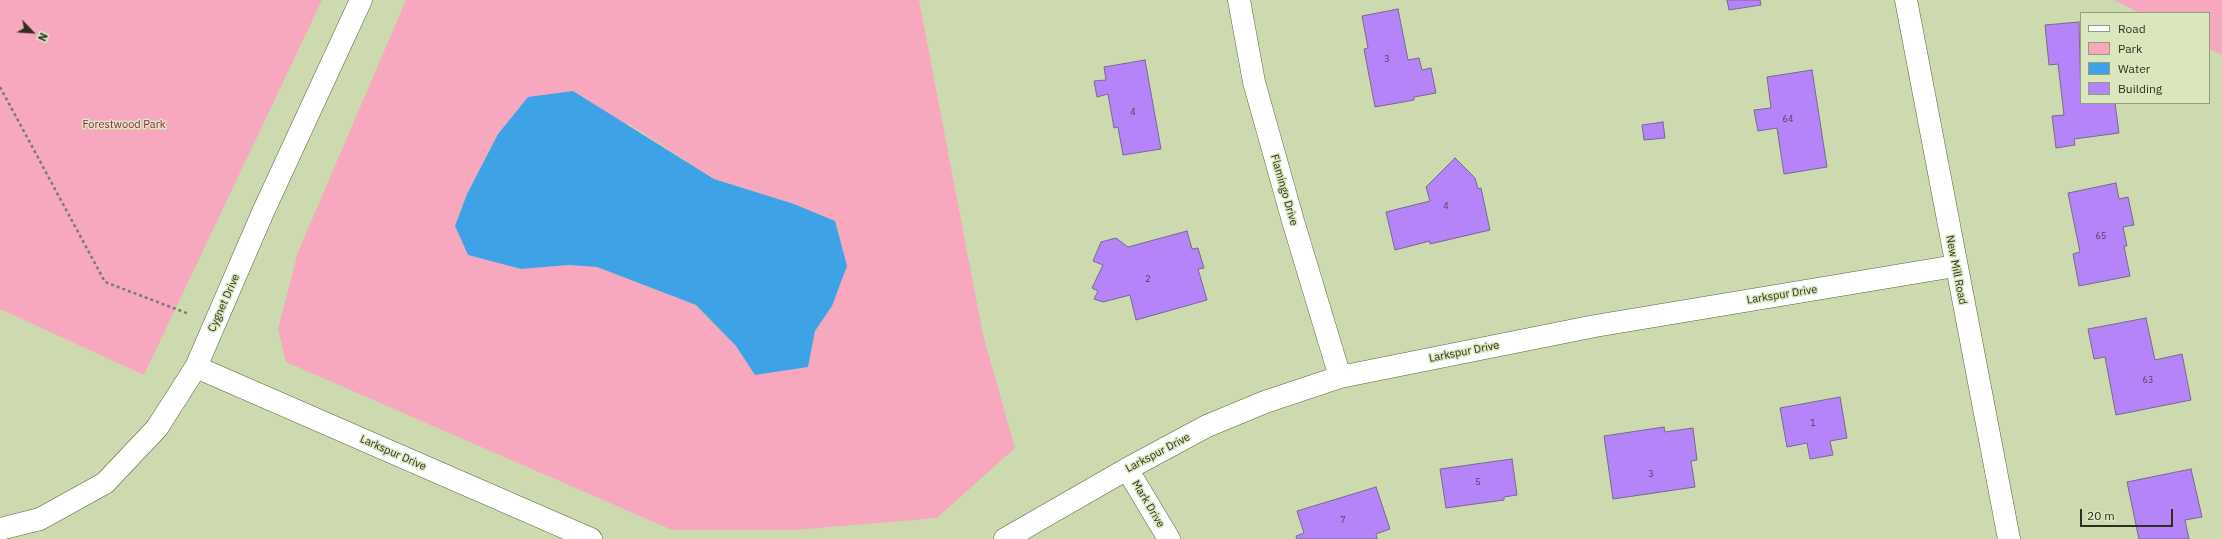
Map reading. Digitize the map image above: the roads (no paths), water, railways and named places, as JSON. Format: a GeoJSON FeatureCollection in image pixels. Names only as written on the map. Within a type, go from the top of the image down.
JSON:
{"type":"FeatureCollection","features":[{"type":"Feature","properties":{"kind":"street","name":"Cygnet Drive"},"geometry":{"type":"LineString","coordinates":[[0,528],[40,519],[105,483],[157,428],[196,367],[360,0]]}},
{"type":"Feature","properties":{"kind":"street","name":"Flamingo Drive"},"geometry":{"type":"LineString","coordinates":[[1239,0],[1254,82],[1293,221],[1340,377]]}},
{"type":"Feature","properties":{"kind":"street","name":"New Mill Road"},"geometry":{"type":"LineString","coordinates":[[1906,0],[1955,266],[2009,539]]}},
{"type":"Feature","properties":{"kind":"street","name":"Larkspur Drive"},"geometry":{"type":"LineString","coordinates":[[1005,539],[1127,469],[1206,426],[1265,402],[1340,377],[1595,326],[1955,266]]}},
{"type":"Feature","properties":{"kind":"street","name":"Larkspur Drive"},"geometry":{"type":"LineString","coordinates":[[196,367],[591,539]]}},
{"type":"Feature","properties":{"kind":"street","name":"Mark Drive"},"geometry":{"type":"LineString","coordinates":[[1127,469],[1169,539]]}},
{"type":"Feature","properties":{"kind":"water"},"geometry":{"type":"Polygon","coordinates":[[[573,91],[714,179],[794,204],[835,221],[847,266],[832,306],[815,331],[808,367],[755,375],[736,346],[696,305],[597,267],[569,265],[521,269],[468,255],[455,226],[467,194],[498,134],[528,97],[573,91]]]}},
{"type":"Feature","properties":{"kind":"park label","name":"Forestwood Park"},"geometry":{"type":"Point","coordinates":[124,125]}}]}
